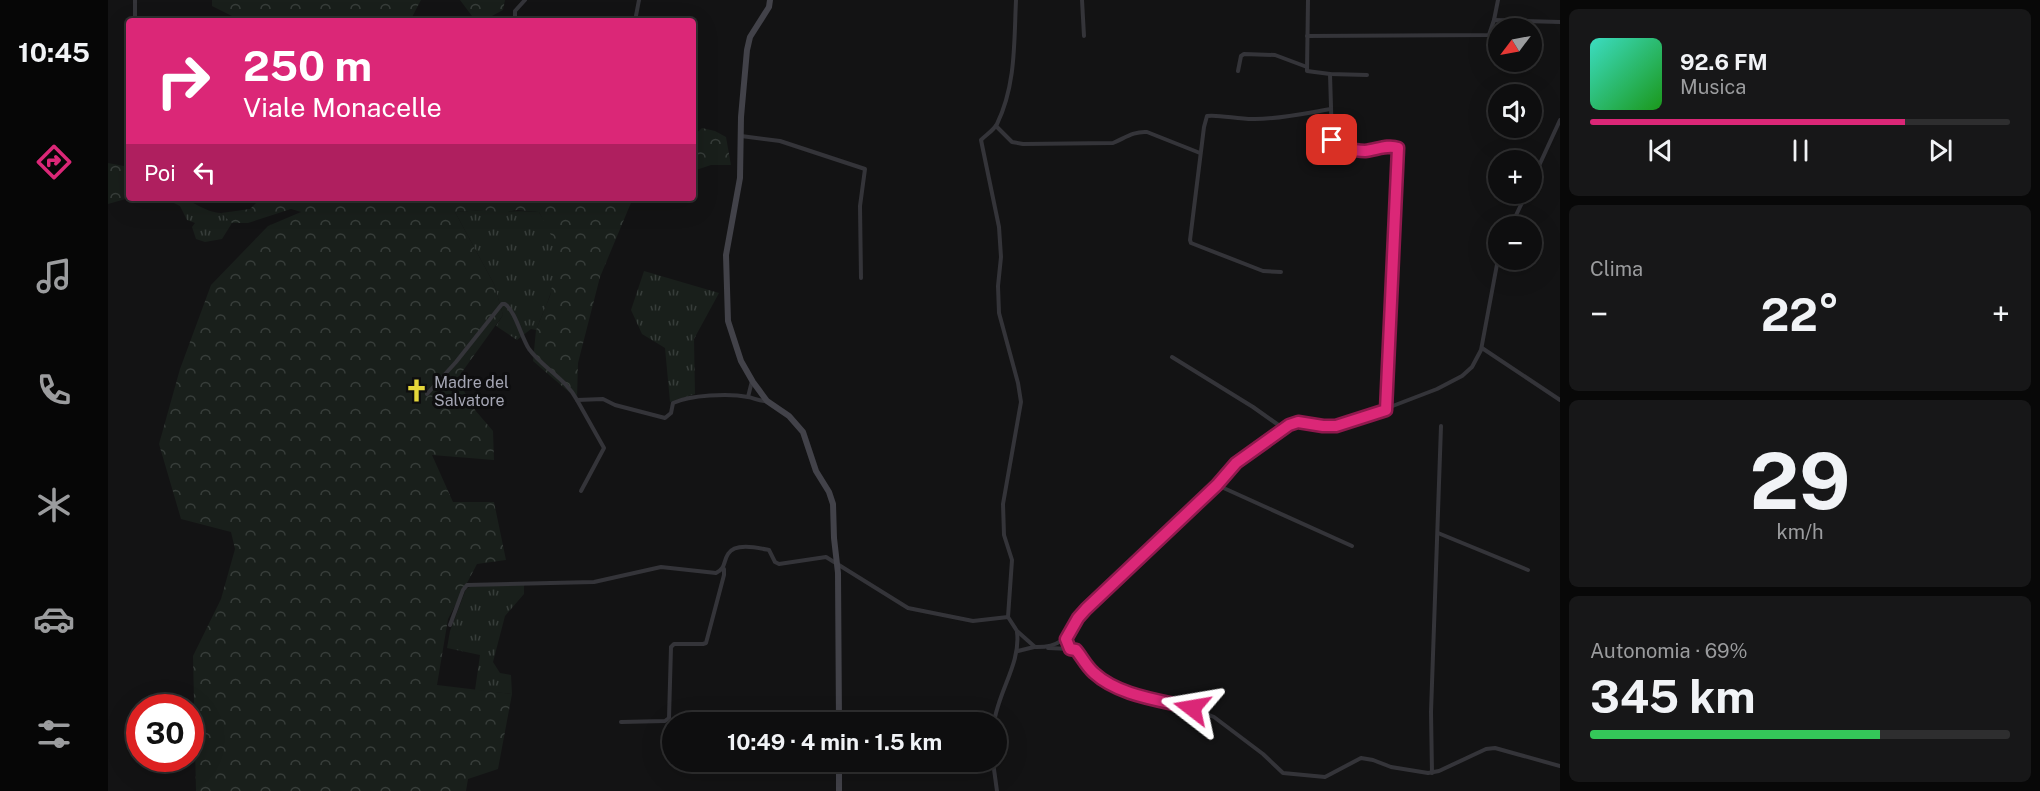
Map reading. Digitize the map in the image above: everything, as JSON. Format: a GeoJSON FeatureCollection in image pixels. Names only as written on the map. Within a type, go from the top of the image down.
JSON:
{"type":"FeatureCollection","features":[{"type":"Feature","properties":{"kind":"street"},"geometry":{"type":"LineString","coordinates":[[135,0],[135,18]]}},
{"type":"Feature","properties":{"kind":"street"},"geometry":{"type":"LineString","coordinates":[[516,18],[516,11],[525,0]]}},
{"type":"Feature","properties":{"kind":"street"},"geometry":{"type":"LineString","coordinates":[[636,18],[639,0]]}},
{"type":"Feature","properties":{"kind":"street"},"geometry":{"type":"LineString","coordinates":[[771,0],[750,37],[747,50],[741,117],[740,178],[726,255],[728,321],[741,362],[752,381],[767,401],[796,422],[803,432],[812,461],[834,504],[834,538],[838,564],[838,712]]}},
{"type":"Feature","properties":{"kind":"street"},"geometry":{"type":"LineString","coordinates":[[1016,0],[1010,86],[996,126],[983,138],[981,145],[999,227],[1001,257],[998,286],[999,313],[1021,402],[1003,504],[1004,535],[1012,560],[1008,616],[1017,631],[1035,647]]}},
{"type":"Feature","properties":{"kind":"street"},"geometry":{"type":"LineString","coordinates":[[1082,0],[1084,36]]}},
{"type":"Feature","properties":{"kind":"street"},"geometry":{"type":"LineString","coordinates":[[1308,0],[1307,71],[1330,75],[1367,75]]}},
{"type":"Feature","properties":{"kind":"street"},"geometry":{"type":"LineString","coordinates":[[1494,18],[1498,0]]}},
{"type":"Feature","properties":{"kind":"street"},"geometry":{"type":"LineString","coordinates":[[1542,21],[1560,22]]}},
{"type":"Feature","properties":{"kind":"street"},"geometry":{"type":"LineString","coordinates":[[1307,36],[1488,35]]}},
{"type":"Feature","properties":{"kind":"street"},"geometry":{"type":"LineString","coordinates":[[1238,71],[1241,56],[1244,54],[1275,55],[1307,67]]}},
{"type":"Feature","properties":{"kind":"street"},"geometry":{"type":"LineString","coordinates":[[1330,75],[1332,140],[1336,146],[1365,151],[1393,146],[1398,148],[1386,410]]}},
{"type":"Feature","properties":{"kind":"street"},"geometry":{"type":"LineString","coordinates":[[1281,272],[1263,271],[1191,243],[1200,153],[1207,116],[1262,119],[1331,109]]}},
{"type":"Feature","properties":{"kind":"street"},"geometry":{"type":"LineString","coordinates":[[1542,158],[1560,120]]}},
{"type":"Feature","properties":{"kind":"street"},"geometry":{"type":"LineString","coordinates":[[996,126],[1012,142],[1023,144],[1113,142],[1123,136],[1147,132],[1200,153]]}},
{"type":"Feature","properties":{"kind":"street"},"geometry":{"type":"LineString","coordinates":[[741,136],[780,141],[865,169],[860,198],[861,278]]}},
{"type":"Feature","properties":{"kind":"street"},"geometry":{"type":"LineString","coordinates":[[1047,648],[1066,639],[1086,609],[1217,485],[1236,463],[1284,429],[1298,422],[1323,426],[1343,425],[1437,389],[1462,376],[1477,359],[1482,348],[1496,270]]}},
{"type":"Feature","properties":{"kind":"street"},"geometry":{"type":"LineString","coordinates":[[427,394],[456,362],[493,313],[505,304],[511,310],[529,349],[547,369],[568,386],[604,448],[581,491]]}},
{"type":"Feature","properties":{"kind":"street"},"geometry":{"type":"LineString","coordinates":[[1482,348],[1560,400]]}},
{"type":"Feature","properties":{"kind":"street"},"geometry":{"type":"LineString","coordinates":[[1172,357],[1284,429]]}},
{"type":"Feature","properties":{"kind":"street"},"geometry":{"type":"LineString","coordinates":[[748,397],[752,381]]}},
{"type":"Feature","properties":{"kind":"street"},"geometry":{"type":"LineString","coordinates":[[577,400],[603,399],[615,405],[665,418],[671,412],[673,403],[680,400],[722,396],[748,397],[767,401]]}},
{"type":"Feature","properties":{"kind":"street"},"geometry":{"type":"LineString","coordinates":[[1432,773],[1431,712],[1442,426]]}},
{"type":"Feature","properties":{"kind":"street"},"geometry":{"type":"LineString","coordinates":[[1217,485],[1352,546]]}},
{"type":"Feature","properties":{"kind":"street"},"geometry":{"type":"LineString","coordinates":[[1438,534],[1528,570]]}},
{"type":"Feature","properties":{"kind":"street"},"geometry":{"type":"LineString","coordinates":[[621,722],[665,721],[669,718],[671,647],[674,644],[703,644],[706,642],[728,553],[739,548],[755,547],[769,550],[775,562],[779,564],[826,557],[908,608],[973,621],[1008,616]]}},
{"type":"Feature","properties":{"kind":"street"},"geometry":{"type":"LineString","coordinates":[[450,626],[467,585],[594,582],[661,567],[716,573],[724,568]]}},
{"type":"Feature","properties":{"kind":"street"},"geometry":{"type":"LineString","coordinates":[[996,712],[999,698],[1018,651],[1017,631]]}},
{"type":"Feature","properties":{"kind":"street"},"geometry":{"type":"LineString","coordinates":[[1066,639],[1070,649]]}},
{"type":"Feature","properties":{"kind":"street"},"geometry":{"type":"LineString","coordinates":[[1018,651],[1035,647],[1076,650],[1095,674],[1119,688],[1192,708],[1214,717],[1263,754],[1283,773],[1325,777],[1361,758],[1401,770],[1432,773],[1490,747],[1560,766]]}},
{"type":"Feature","properties":{"kind":"street"},"geometry":{"type":"LineString","coordinates":[[839,772],[839,791]]}},
{"type":"Feature","properties":{"kind":"street"},"geometry":{"type":"LineString","coordinates":[[994,772],[997,791]]}},
{"type":"Feature","properties":{"kind":"green space"},"geometry":{"type":"Polygon","coordinates":[[[212,0],[421,0],[412,18],[232,18],[212,6],[212,0]]]}},
{"type":"Feature","properties":{"kind":"green space"},"geometry":{"type":"Polygon","coordinates":[[[460,0],[505,0],[503,10],[490,17],[474,18],[460,0]]]}},
{"type":"Feature","properties":{"kind":"green space"},"geometry":{"type":"Polygon","coordinates":[[[702,128],[726,137],[731,165],[711,165],[696,170],[696,133],[702,128]]]}},
{"type":"Feature","properties":{"kind":"green space"},"geometry":{"type":"Polygon","coordinates":[[[108,163],[126,166],[126,199],[108,204],[108,163]]]}},
{"type":"Feature","properties":{"kind":"green space"},"geometry":{"type":"Polygon","coordinates":[[[189,201],[221,213],[232,223],[222,239],[205,242],[196,239],[192,227],[195,223],[187,220],[180,206],[172,202],[189,201]]]}},
{"type":"Feature","properties":{"kind":"green space"},"geometry":{"type":"Polygon","coordinates":[[[258,201],[632,201],[600,277],[578,363],[577,399],[533,361],[536,330],[550,296],[558,258],[552,237],[539,212],[517,210],[502,213],[484,210],[455,212],[494,284],[503,315],[457,379],[475,410],[493,431],[494,460],[432,455],[453,502],[494,502],[506,560],[477,564],[448,619],[437,685],[512,694],[498,769],[468,779],[466,791],[196,791],[196,772],[204,772],[204,694],[194,694],[193,656],[221,599],[235,549],[231,532],[181,519],[159,444],[180,369],[211,285],[268,226],[301,212],[291,209],[248,223],[232,223],[221,213],[250,209],[258,201]]]}},
{"type":"Feature","properties":{"kind":"green space"},"geometry":{"type":"Polygon","coordinates":[[[484,210],[539,212],[558,253],[550,295],[536,330],[531,329],[517,340],[496,326],[503,315],[494,284],[455,212],[484,210]]]}},
{"type":"Feature","properties":{"kind":"green space"},"geometry":{"type":"Polygon","coordinates":[[[644,271],[719,293],[694,339],[695,394],[670,402],[665,348],[642,334],[631,310],[644,271]]]}},
{"type":"Feature","properties":{"kind":"green space"},"geometry":{"type":"Polygon","coordinates":[[[524,584],[524,594],[505,616],[493,662],[500,673],[511,675],[512,694],[475,690],[480,655],[447,648],[450,631],[466,589],[524,584]]]}},
{"type":"Feature","properties":{"kind":"place","name":"Madre del Salvatore"},"geometry":{"type":"Point","coordinates":[416,391]}},
{"type":"Feature","properties":{"kind":"route"},"geometry":{"type":"LineString","coordinates":[[1192,708],[1135,694],[1105,681],[1087,666],[1076,650],[1070,649],[1066,639],[1086,609],[1217,485],[1236,463],[1260,445],[1294,423],[1302,422],[1330,427],[1343,425],[1386,410],[1398,148],[1393,146],[1365,151],[1353,150],[1336,146],[1332,140]]}}]}
